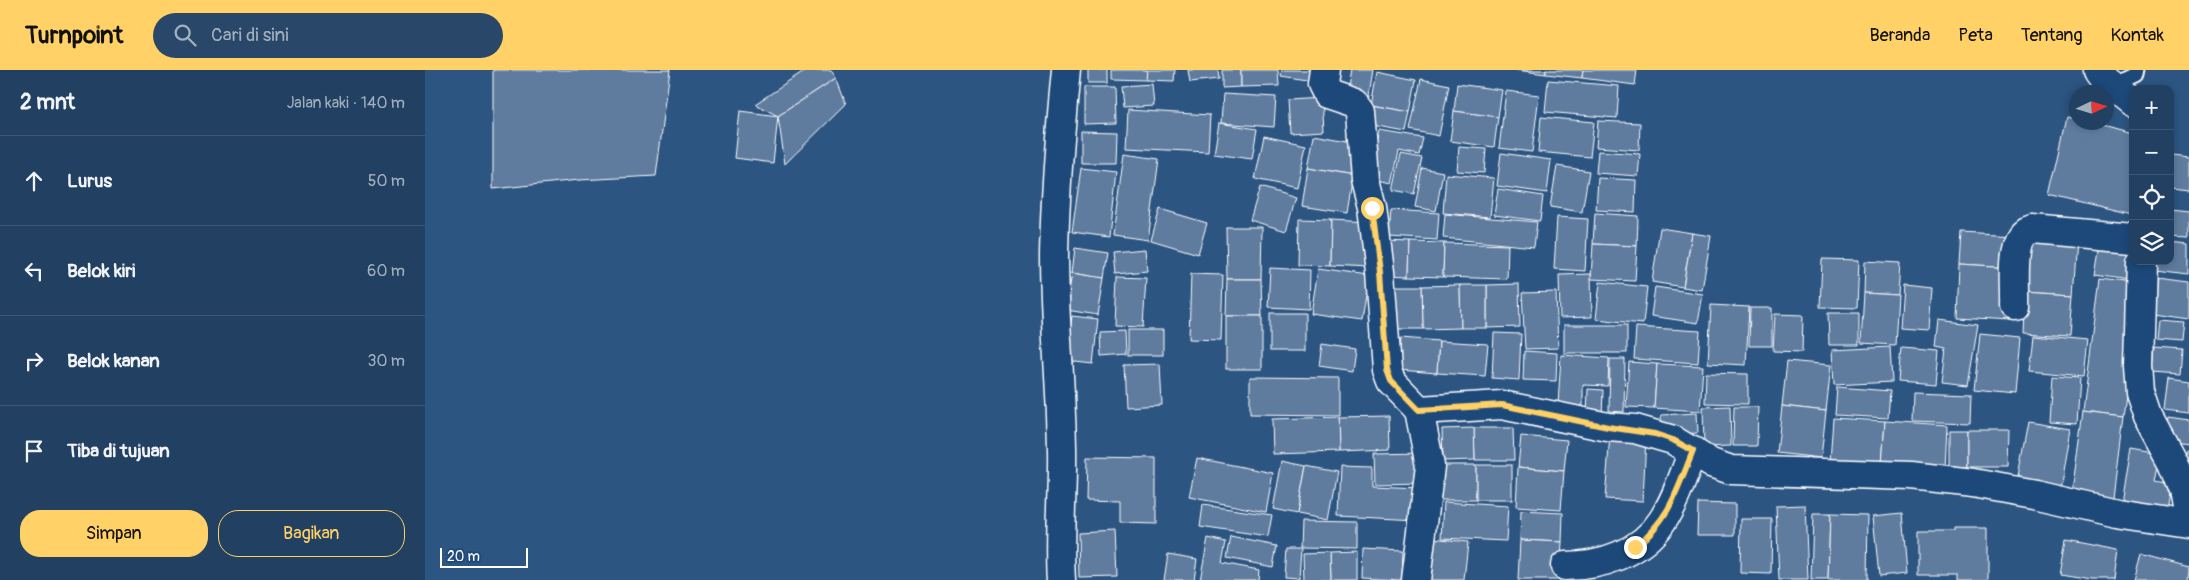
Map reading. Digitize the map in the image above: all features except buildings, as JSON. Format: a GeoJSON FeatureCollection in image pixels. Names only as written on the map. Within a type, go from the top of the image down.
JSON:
{"type":"FeatureCollection","features":[{"type":"Feature","properties":{"kind":"street"},"geometry":{"type":"LineString","coordinates":[[1061,580],[1059,523],[1062,449],[1056,353],[1055,238],[1057,163],[1066,70]]}},
{"type":"Feature","properties":{"kind":"street"},"geometry":{"type":"LineString","coordinates":[[1324,70],[1322,84],[1327,94],[1354,103],[1360,111],[1365,180],[1372,208],[1380,272],[1387,370],[1391,381],[1419,410],[1430,466],[1416,580]]}},
{"type":"Feature","properties":{"kind":"street"},"geometry":{"type":"LineString","coordinates":[[2015,307],[2016,254],[2023,232],[2032,229],[2129,238]]}},
{"type":"Feature","properties":{"kind":"street"},"geometry":{"type":"LineString","coordinates":[[2141,265],[2140,392],[2148,416],[2173,462],[2184,490],[2189,517]]}},
{"type":"Feature","properties":{"kind":"street"},"geometry":{"type":"LineString","coordinates":[[1419,410],[1502,405],[1608,427],[1655,434],[1673,440],[1711,463],[1731,470],[1911,476],[1964,482],[2034,494],[2117,513],[2189,524]]}},
{"type":"Feature","properties":{"kind":"street"},"geometry":{"type":"LineString","coordinates":[[1565,566],[1583,566],[1613,558],[1635,547],[1649,535],[1662,522],[1672,503],[1693,451]]}},
{"type":"Feature","properties":{"kind":"lane"},"geometry":{"type":"LineString","coordinates":[[2115,86],[2137,75],[2138,70]]}},
{"type":"Feature","properties":{"kind":"route"},"geometry":{"type":"LineString","coordinates":[[1372,208],[1380,272],[1387,370],[1391,381],[1419,410],[1502,405],[1553,414],[1608,427],[1635,429],[1673,440],[1693,451],[1672,503],[1662,522],[1635,547]]}}]}
